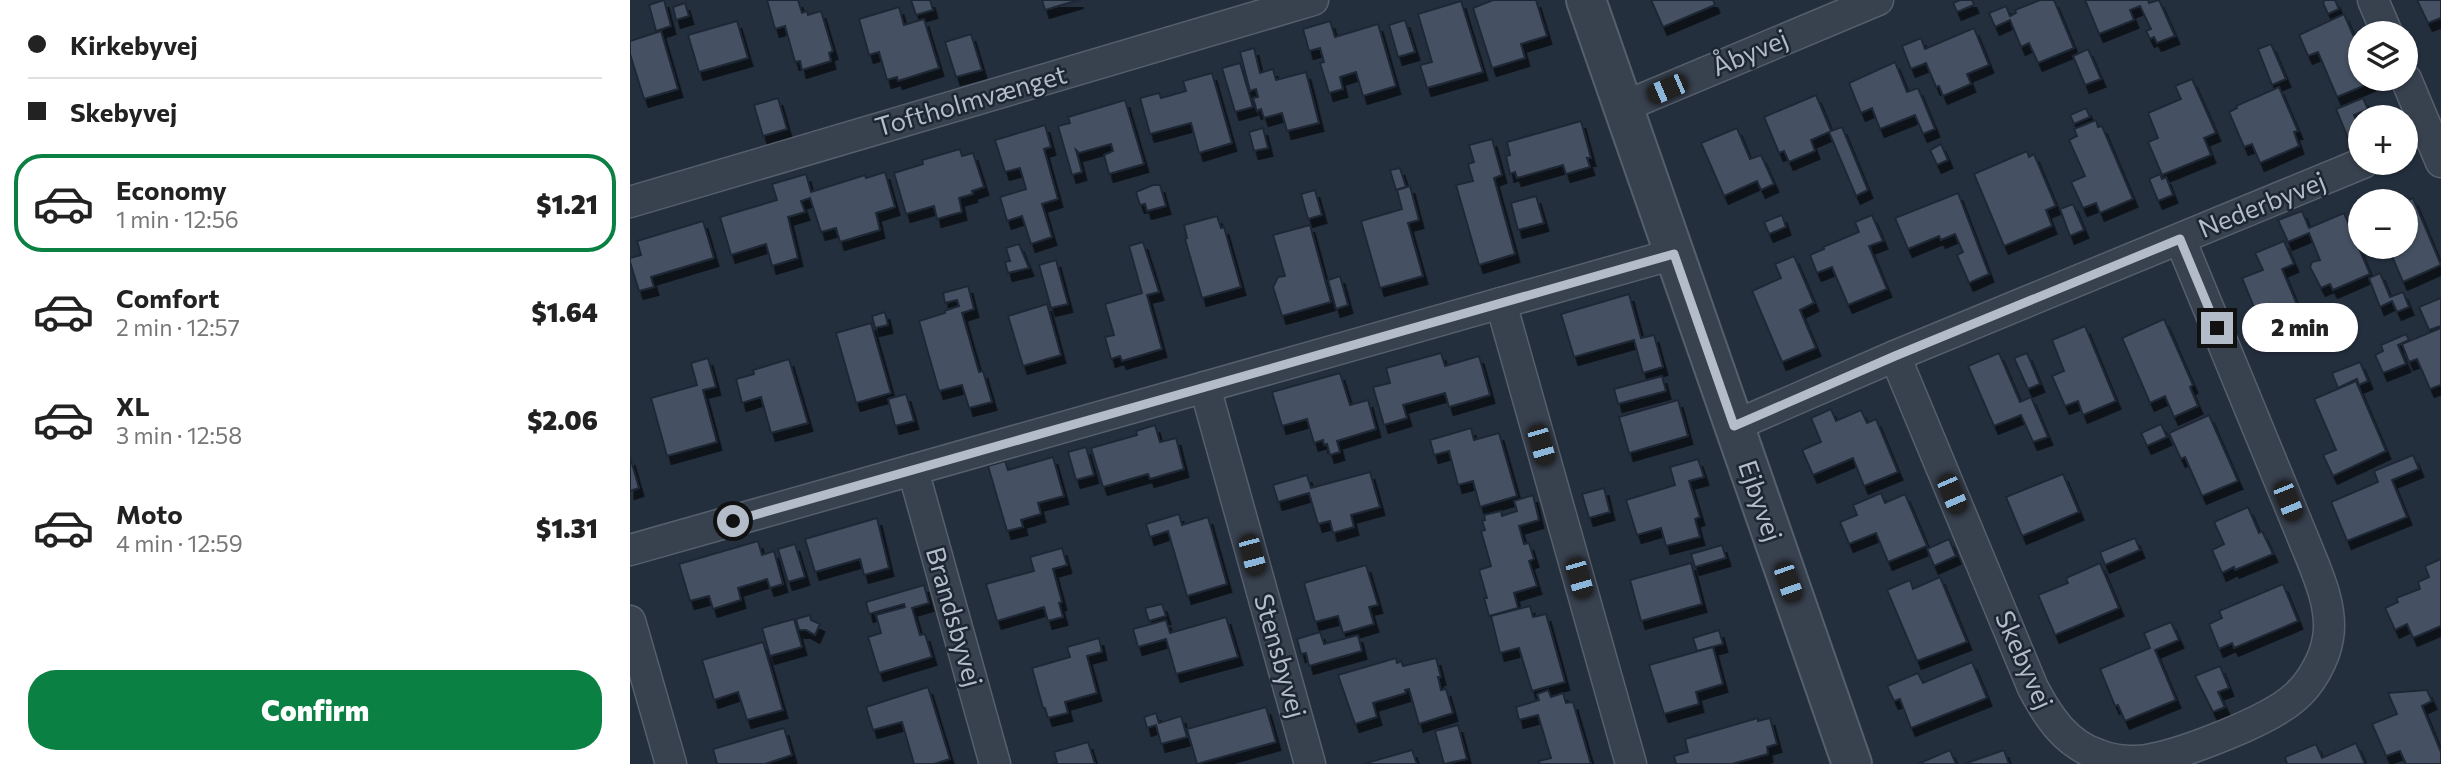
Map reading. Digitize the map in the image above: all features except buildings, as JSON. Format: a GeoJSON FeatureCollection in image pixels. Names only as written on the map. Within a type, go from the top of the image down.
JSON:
{"type":"FeatureCollection","features":[{"type":"Feature","properties":{"kind":"street","name":"Toftholmvænget"},"geometry":{"type":"LineString","coordinates":[[630,202],[1313,0]]}},
{"type":"Feature","properties":{"kind":"street","name":"Ejbyvej"},"geometry":{"type":"LineString","coordinates":[[1586,0],[1852,764]]}},
{"type":"Feature","properties":{"kind":"street","name":"Åbyvej"},"geometry":{"type":"LineString","coordinates":[[1623,107],[1878,0]]}},
{"type":"Feature","properties":{"kind":"street"},"geometry":{"type":"LineString","coordinates":[[2373,0],[2382,21]]}},
{"type":"Feature","properties":{"kind":"street"},"geometry":{"type":"LineString","coordinates":[[2410,91],[2430,143]]}},
{"type":"Feature","properties":{"kind":"street","name":"Nederbyvej"},"geometry":{"type":"LineString","coordinates":[[1734,426],[1895,356],[2348,169]]}},
{"type":"Feature","properties":{"kind":"street","name":"Skebyvej"},"geometry":{"type":"LineString","coordinates":[[1895,356],[2033,688],[2048,716],[2080,746],[2100,756],[2123,760],[2150,760],[2182,751],[2275,711],[2295,698],[2319,665],[2328,638],[2328,613],[2317,573],[2180,239]]}},
{"type":"Feature","properties":{"kind":"street"},"geometry":{"type":"LineString","coordinates":[[630,550],[1674,254]]}},
{"type":"Feature","properties":{"kind":"street"},"geometry":{"type":"LineString","coordinates":[[1501,303],[1631,764]]}},
{"type":"Feature","properties":{"kind":"street","name":"Stensbyvej"},"geometry":{"type":"LineString","coordinates":[[1205,387],[1310,764]]}},
{"type":"Feature","properties":{"kind":"street","name":"Brandsbyvej"},"geometry":{"type":"LineString","coordinates":[[912,470],[995,764]]}},
{"type":"Feature","properties":{"kind":"street"},"geometry":{"type":"LineString","coordinates":[[630,621],[671,764]]}},
{"type":"Feature","properties":{"kind":"route"},"geometry":{"type":"LineString","coordinates":[[733,521],[1674,254],[1734,426],[1895,356],[2180,239],[2217,328]]}}]}
